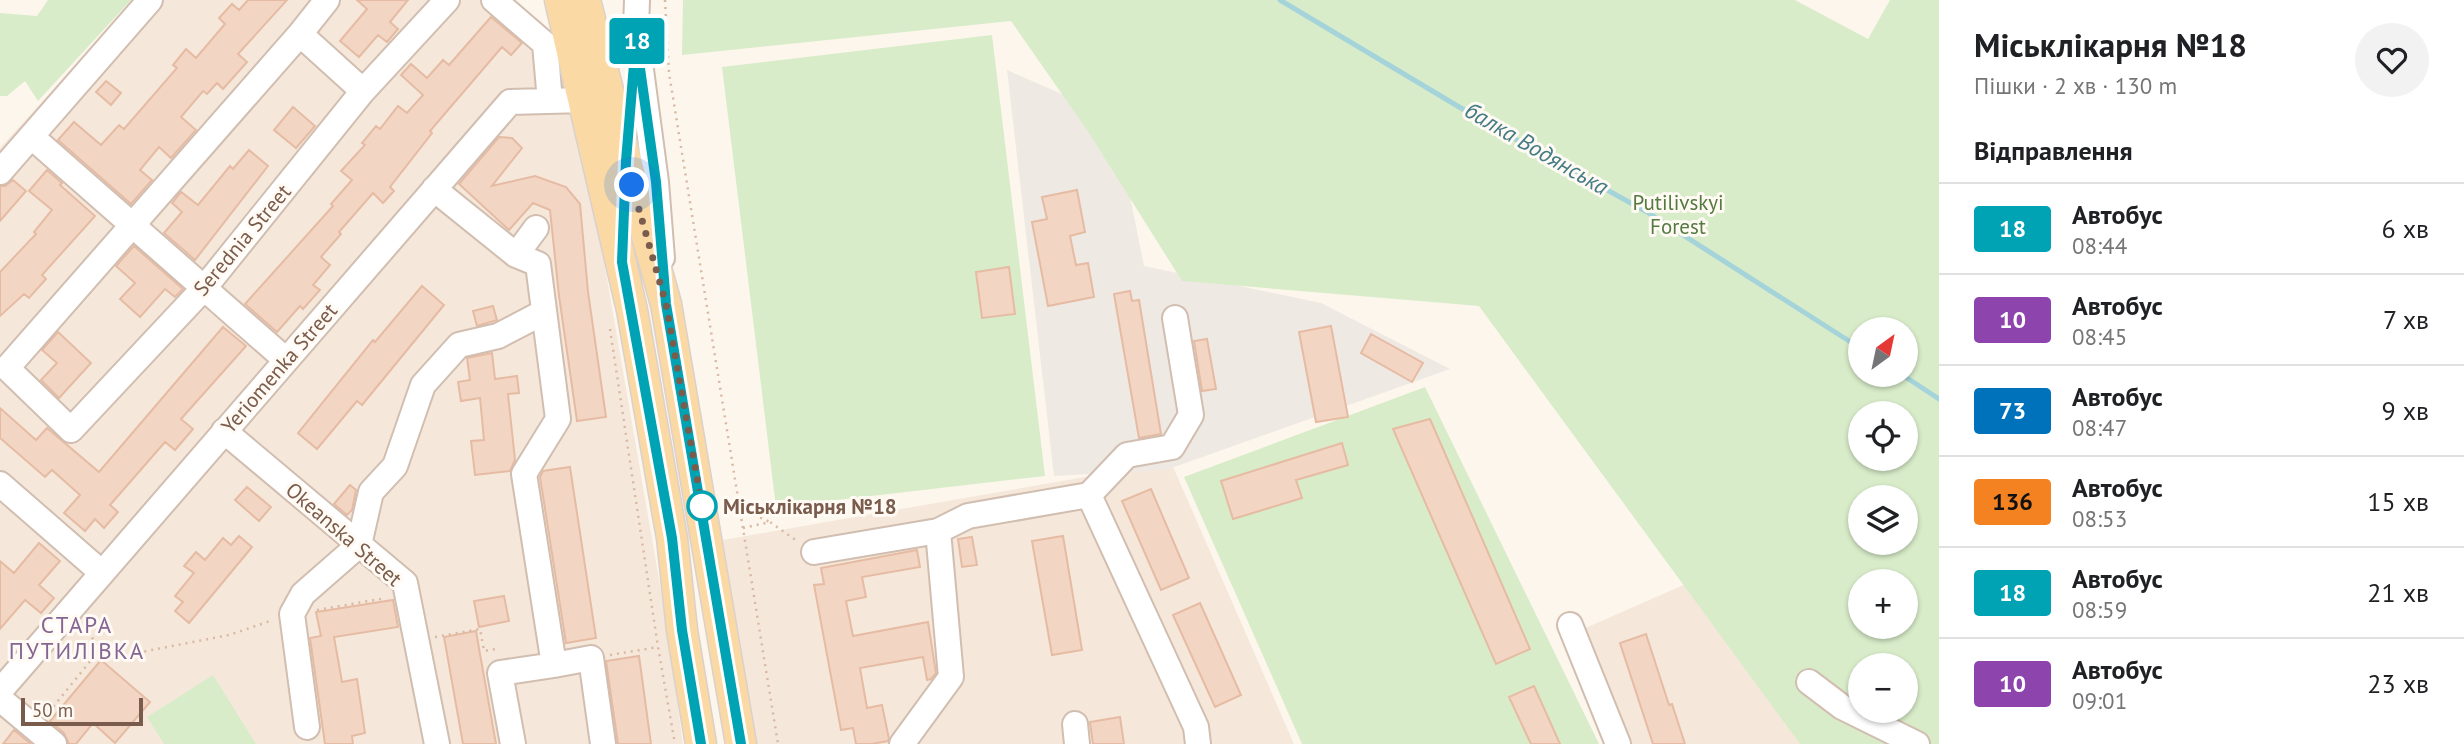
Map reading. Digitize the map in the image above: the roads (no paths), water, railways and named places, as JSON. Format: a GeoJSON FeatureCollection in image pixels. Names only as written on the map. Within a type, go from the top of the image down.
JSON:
{"type":"FeatureCollection","features":[{"type":"Feature","properties":{"kind":"main road"},"geometry":{"type":"LineString","coordinates":[[560,0],[622,262],[621,318],[672,538],[682,630],[701,744]]}},
{"type":"Feature","properties":{"kind":"main road"},"geometry":{"type":"LineString","coordinates":[[585,0],[666,304],[741,744]]}},
{"type":"Feature","properties":{"kind":"main road"},"geometry":{"type":"LineString","coordinates":[[621,318],[666,304]]}},
{"type":"Feature","properties":{"kind":"street"},"geometry":{"type":"LineString","coordinates":[[0,172],[150,0]]}},
{"type":"Feature","properties":{"kind":"street","name":"Serednia Street"},"geometry":{"type":"LineString","coordinates":[[327,0],[7,368],[71,430],[205,287],[363,91],[447,0]]}},
{"type":"Feature","properties":{"kind":"street"},"geometry":{"type":"LineString","coordinates":[[494,0],[545,44],[550,101]]}},
{"type":"Feature","properties":{"kind":"street"},"geometry":{"type":"LineString","coordinates":[[622,262],[637,0]]}},
{"type":"Feature","properties":{"kind":"street"},"geometry":{"type":"LineString","coordinates":[[300,34],[363,91]]}},
{"type":"Feature","properties":{"kind":"street"},"geometry":{"type":"LineString","coordinates":[[597,47],[608,56],[621,57],[631,52],[636,40]]}},
{"type":"Feature","properties":{"kind":"street"},"geometry":{"type":"LineString","coordinates":[[636,40],[656,182],[666,304]]}},
{"type":"Feature","properties":{"kind":"street","name":"Yeriomenka Street"},"geometry":{"type":"LineString","coordinates":[[0,691],[510,102],[585,100]]}},
{"type":"Feature","properties":{"kind":"street"},"geometry":{"type":"LineString","coordinates":[[32,137],[286,360]]}},
{"type":"Feature","properties":{"kind":"street"},"geometry":{"type":"LineString","coordinates":[[434,189],[516,255],[538,264],[558,419],[524,474],[554,665]]}},
{"type":"Feature","properties":{"kind":"street"},"geometry":{"type":"LineString","coordinates":[[516,255],[536,228]]}},
{"type":"Feature","properties":{"kind":"street"},"geometry":{"type":"LineString","coordinates":[[307,727],[292,614],[303,594],[359,545],[371,492],[395,466],[423,385],[459,345],[498,336],[544,312]]}},
{"type":"Feature","properties":{"kind":"street"},"geometry":{"type":"LineString","coordinates":[[814,552],[938,531],[968,516],[1089,495],[1127,455],[1172,447],[1191,415],[1175,318]]}},
{"type":"Feature","properties":{"kind":"street","name":"Okeanska Street"},"geometry":{"type":"LineString","coordinates":[[224,431],[405,583],[437,744]]}},
{"type":"Feature","properties":{"kind":"street"},"geometry":{"type":"LineString","coordinates":[[1089,495],[1196,727],[1198,744]]}},
{"type":"Feature","properties":{"kind":"street"},"geometry":{"type":"LineString","coordinates":[[4,496],[101,572]]}},
{"type":"Feature","properties":{"kind":"street"},"geometry":{"type":"LineString","coordinates":[[902,744],[951,677],[938,531]]}},
{"type":"Feature","properties":{"kind":"street"},"geometry":{"type":"LineString","coordinates":[[1570,625],[1618,744]]}},
{"type":"Feature","properties":{"kind":"street"},"geometry":{"type":"LineString","coordinates":[[513,744],[500,673],[591,658],[603,744]]}},
{"type":"Feature","properties":{"kind":"street"},"geometry":{"type":"LineString","coordinates":[[1809,682],[1842,707],[1917,744]]}},
{"type":"Feature","properties":{"kind":"street"},"geometry":{"type":"LineString","coordinates":[[0,699],[45,736]]}},
{"type":"Feature","properties":{"kind":"waterway","name":"балка Водянська"},"geometry":{"type":"LineString","coordinates":[[1280,0],[1486,123],[1647,212],[1848,340]]}},
{"type":"Feature","properties":{"kind":"waterway","name":"балка Водянська"},"geometry":{"type":"LineString","coordinates":[[1918,385],[1939,399]]}},
{"type":"Feature","properties":{"kind":"place","name":"Міськлікарня №18"},"geometry":{"type":"Point","coordinates":[702,506]}},
{"type":"Feature","properties":{"kind":"district","name":"СТАРА ПУТИЛІВКА"},"geometry":{"type":"Point","coordinates":[77,637]}},
{"type":"Feature","properties":{"kind":"park label","name":"Putilivskyi Forest"},"geometry":{"type":"Point","coordinates":[1678,214]}}]}
